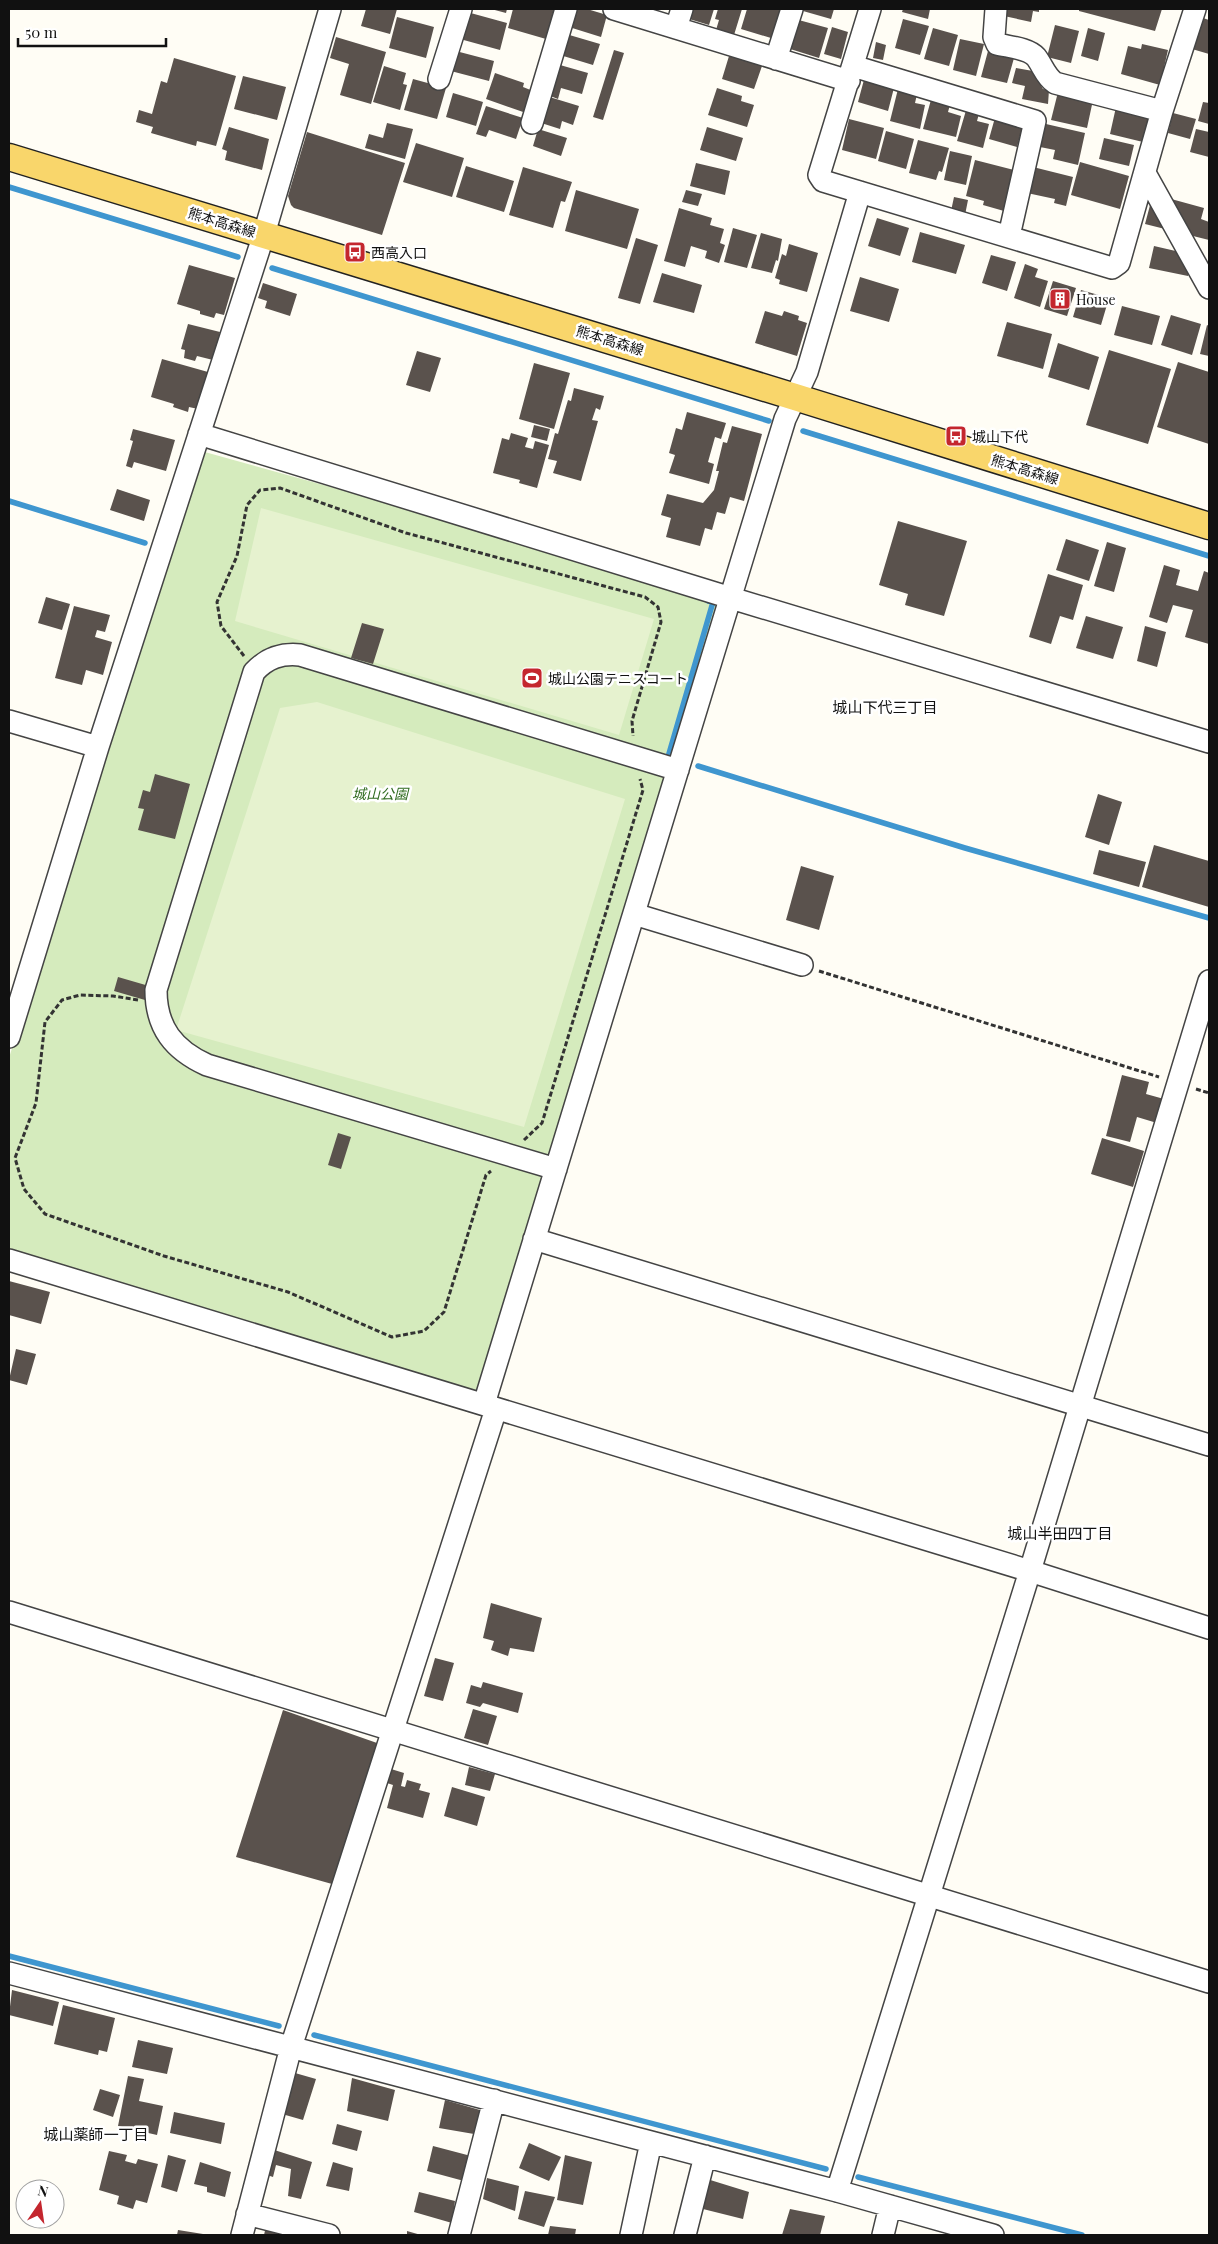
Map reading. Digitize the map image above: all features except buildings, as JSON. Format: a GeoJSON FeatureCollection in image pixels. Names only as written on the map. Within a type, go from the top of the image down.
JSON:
{"type":"FeatureCollection","features":[{"type":"Feature","properties":{"kind":"main road","name":"熊本高森線"},"geometry":{"type":"LineString","coordinates":[[9,157],[795,397],[1209,526]]}},
{"type":"Feature","properties":{"kind":"street"},"geometry":{"type":"LineString","coordinates":[[9,1037],[98,747],[264,234],[330,9]]}},
{"type":"Feature","properties":{"kind":"street"},"geometry":{"type":"LineString","coordinates":[[440,79],[461,9]]}},
{"type":"Feature","properties":{"kind":"street"},"geometry":{"type":"LineString","coordinates":[[532,123],[566,9]]}},
{"type":"Feature","properties":{"kind":"street"},"geometry":{"type":"LineString","coordinates":[[614,9],[679,18],[776,59],[851,73],[1035,121],[1009,236]]}},
{"type":"Feature","properties":{"kind":"street"},"geometry":{"type":"LineString","coordinates":[[776,59],[792,9]]}},
{"type":"Feature","properties":{"kind":"street"},"geometry":{"type":"LineString","coordinates":[[870,9],[819,175],[823,181],[1112,268],[1119,263],[1162,111],[1195,9]]}},
{"type":"Feature","properties":{"kind":"street"},"geometry":{"type":"LineString","coordinates":[[996,9],[994,37],[998,44],[1030,52],[1036,57],[1049,79],[1055,83],[1162,111]]}},
{"type":"Feature","properties":{"kind":"street"},"geometry":{"type":"LineString","coordinates":[[1145,173],[1209,288]]}},
{"type":"Feature","properties":{"kind":"street"},"geometry":{"type":"LineString","coordinates":[[242,2235],[291,2047],[392,1731],[490,1406],[534,1239],[785,419],[807,372],[860,192]]}},
{"type":"Feature","properties":{"kind":"street"},"geometry":{"type":"LineString","coordinates":[[199,434],[731,598],[1209,742]]}},
{"type":"Feature","properties":{"kind":"street"},"geometry":{"type":"LineString","coordinates":[[556,1169],[207,1065],[192,1058],[177,1047],[164,1026],[156,1004],[156,990],[255,670],[274,657],[286,653],[300,655],[678,770]]}},
{"type":"Feature","properties":{"kind":"street"},"geometry":{"type":"LineString","coordinates":[[9,721],[98,747]]}},
{"type":"Feature","properties":{"kind":"street"},"geometry":{"type":"LineString","coordinates":[[634,914],[802,965]]}},
{"type":"Feature","properties":{"kind":"street"},"geometry":{"type":"LineString","coordinates":[[836,2191],[1030,1571],[1209,981]]}},
{"type":"Feature","properties":{"kind":"street"},"geometry":{"type":"LineString","coordinates":[[534,1239],[1209,1445]]}},
{"type":"Feature","properties":{"kind":"street"},"geometry":{"type":"LineString","coordinates":[[9,1260],[1030,1571],[1209,1628]]}},
{"type":"Feature","properties":{"kind":"street"},"geometry":{"type":"LineString","coordinates":[[9,1612],[1209,1982]]}},
{"type":"Feature","properties":{"kind":"street"},"geometry":{"type":"LineString","coordinates":[[9,1973],[836,2191],[890,2206],[956,2230],[993,2235]]}},
{"type":"Feature","properties":{"kind":"street"},"geometry":{"type":"LineString","coordinates":[[459,2235],[494,2100]]}},
{"type":"Feature","properties":{"kind":"street"},"geometry":{"type":"LineString","coordinates":[[631,2235],[651,2142]]}},
{"type":"Feature","properties":{"kind":"street"},"geometry":{"type":"LineString","coordinates":[[685,2235],[704,2156]]}},
{"type":"Feature","properties":{"kind":"street"},"geometry":{"type":"LineString","coordinates":[[882,2235],[890,2206]]}},
{"type":"Feature","properties":{"kind":"street"},"geometry":{"type":"LineString","coordinates":[[247,2214],[329,2235]]}},
{"type":"Feature","properties":{"kind":"path"},"geometry":{"type":"LineString","coordinates":[[156,1004],[113,996],[80,995],[62,1000],[45,1022],[36,1104],[15,1158],[24,1189],[45,1214],[164,1256],[288,1292],[392,1337],[424,1331],[444,1312],[486,1175],[542,1123],[643,790],[634,757],[632,721],[661,622],[658,607],[645,596],[406,533],[280,488],[260,490],[246,505],[237,556],[217,602],[221,626],[255,670]]}},
{"type":"Feature","properties":{"kind":"path"},"geometry":{"type":"LineString","coordinates":[[802,965],[1209,1093]]}},
{"type":"Feature","properties":{"kind":"green space","name":"城山公園"},"geometry":{"type":"Polygon","coordinates":[[[194,449],[731,598],[484,1404],[9,1260],[9,1058],[194,449]]]}},
{"type":"Feature","properties":{"kind":"green space","name":"城山公園テニスコート"},"geometry":{"type":"Polygon","coordinates":[[[261,508],[654,619],[619,735],[235,621],[261,508]]]}},
{"type":"Feature","properties":{"kind":"green space"},"geometry":{"type":"Polygon","coordinates":[[[317,702],[625,799],[524,1127],[176,1030],[280,708],[317,702]]]}},
{"type":"Feature","properties":{"kind":"waterway"},"geometry":{"type":"LineString","coordinates":[[9,187],[238,257]]}},
{"type":"Feature","properties":{"kind":"waterway"},"geometry":{"type":"LineString","coordinates":[[272,268],[769,421]]}},
{"type":"Feature","properties":{"kind":"waterway"},"geometry":{"type":"LineString","coordinates":[[803,431],[1209,556]]}},
{"type":"Feature","properties":{"kind":"waterway"},"geometry":{"type":"LineString","coordinates":[[9,501],[145,543]]}},
{"type":"Feature","properties":{"kind":"waterway"},"geometry":{"type":"LineString","coordinates":[[668,757],[713,602],[708,601]]}},
{"type":"Feature","properties":{"kind":"waterway"},"geometry":{"type":"LineString","coordinates":[[698,766],[965,848],[1209,918]]}},
{"type":"Feature","properties":{"kind":"waterway"},"geometry":{"type":"LineString","coordinates":[[9,1956],[279,2026]]}},
{"type":"Feature","properties":{"kind":"waterway"},"geometry":{"type":"LineString","coordinates":[[314,2035],[826,2169]]}},
{"type":"Feature","properties":{"kind":"waterway"},"geometry":{"type":"LineString","coordinates":[[858,2177],[1082,2235]]}},
{"type":"Feature","properties":{"kind":"place","name":"西高入口"},"geometry":{"type":"Point","coordinates":[355,252]}},
{"type":"Feature","properties":{"kind":"place","name":"House"},"geometry":{"type":"Point","coordinates":[1060,299]}},
{"type":"Feature","properties":{"kind":"place","name":"城山下代"},"geometry":{"type":"Point","coordinates":[956,436]}},
{"type":"Feature","properties":{"kind":"place","name":"城山公園テニスコート"},"geometry":{"type":"Point","coordinates":[532,678]}},
{"type":"Feature","properties":{"kind":"district","name":"城山下代三丁目"},"geometry":{"type":"Point","coordinates":[885,707]}},
{"type":"Feature","properties":{"kind":"district","name":"城山半田四丁目"},"geometry":{"type":"Point","coordinates":[1060,1533]}},
{"type":"Feature","properties":{"kind":"district","name":"城山薬師一丁目"},"geometry":{"type":"Point","coordinates":[96,2134]}}]}
